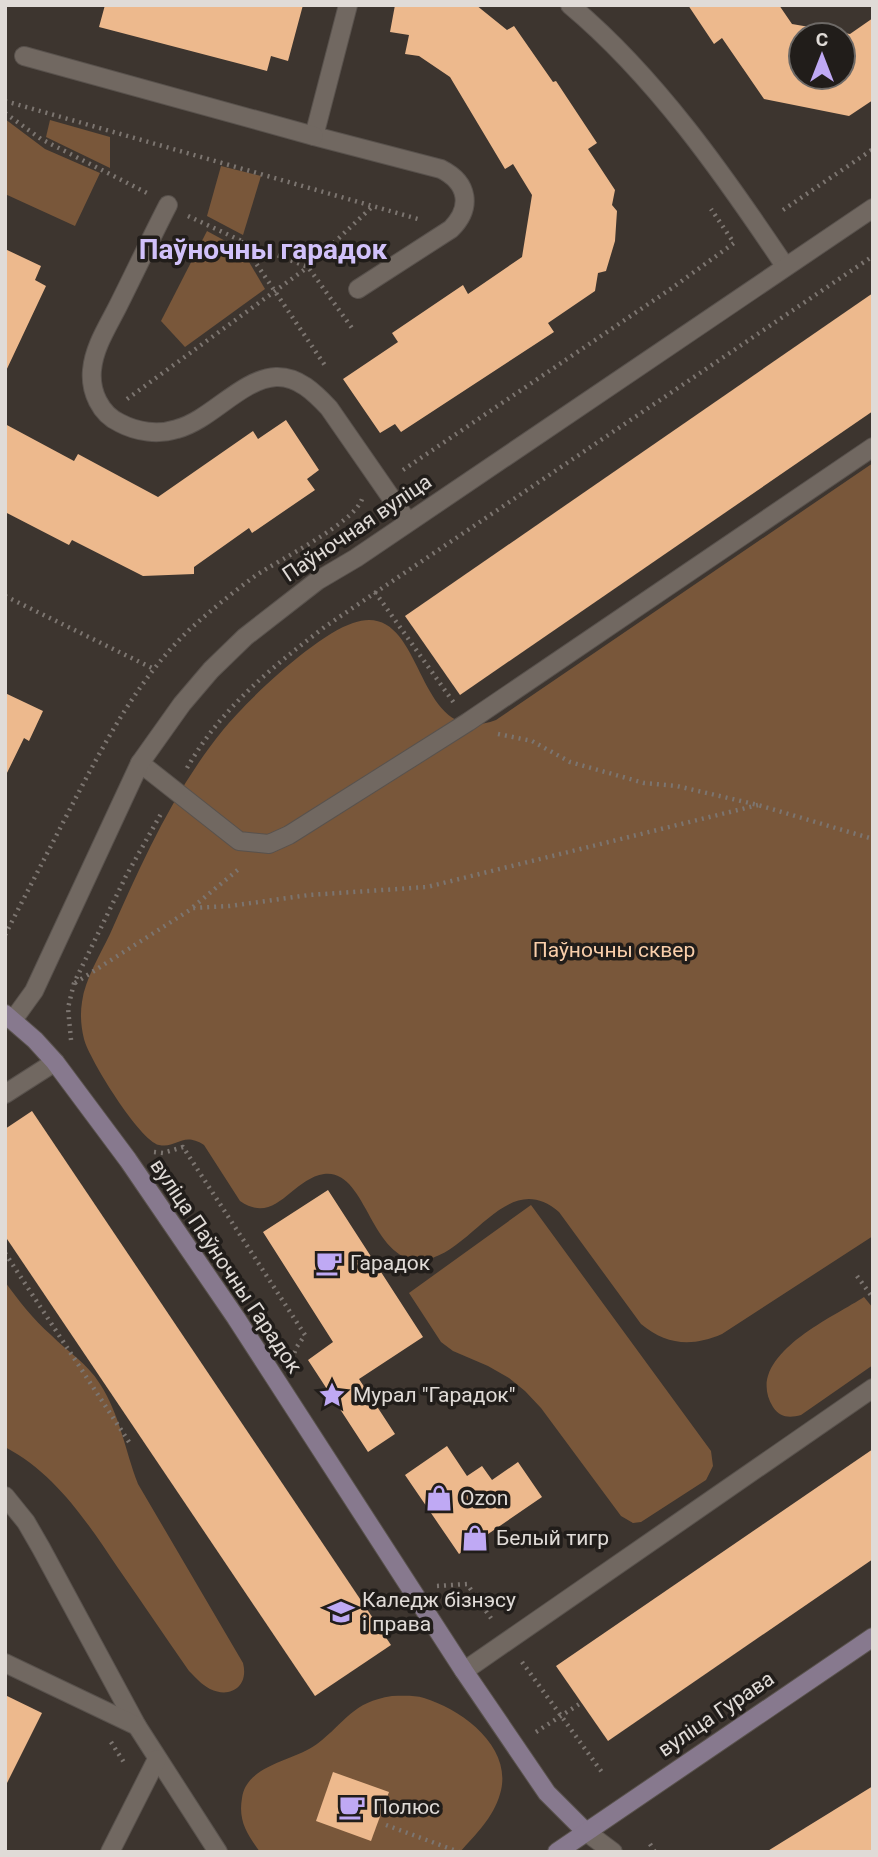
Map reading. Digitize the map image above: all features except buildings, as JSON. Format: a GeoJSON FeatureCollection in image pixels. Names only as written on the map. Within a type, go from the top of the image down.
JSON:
{"type":"FeatureCollection","features":[{"type":"Feature","properties":{"kind":"street"},"geometry":{"type":"LineString","coordinates":[[314,136],[348,5]]}},
{"type":"Feature","properties":{"kind":"street"},"geometry":{"type":"LineString","coordinates":[[570,5],[622,52],[673,112],[785,266]]}},
{"type":"Feature","properties":{"kind":"street"},"geometry":{"type":"LineString","coordinates":[[24,56],[449,173],[460,185],[465,200],[463,216],[451,229],[358,289]]}},
{"type":"Feature","properties":{"kind":"street"},"geometry":{"type":"LineString","coordinates":[[168,205],[96,350],[92,382],[97,400],[106,414],[114,421],[136,430],[176,430],[200,420],[260,381],[278,377],[296,381],[314,393],[329,408],[408,522]]}},
{"type":"Feature","properties":{"kind":"street","name":"Паўночная вуліца"},"geometry":{"type":"LineString","coordinates":[[9,1017],[34,991],[140,763],[182,704],[211,670],[245,637],[317,581],[356,558],[873,208]]}},
{"type":"Feature","properties":{"kind":"street"},"geometry":{"type":"LineString","coordinates":[[140,763],[239,841],[269,844],[289,835],[468,722],[873,447]]}},
{"type":"Feature","properties":{"kind":"street","name":"вуліца Паўночны Гарадок"},"geometry":{"type":"LineString","coordinates":[[9,1017],[55,1062],[128,1160],[236,1318],[464,1671],[547,1793],[585,1831]]}},
{"type":"Feature","properties":{"kind":"street"},"geometry":{"type":"LineString","coordinates":[[5,1094],[55,1062]]}},
{"type":"Feature","properties":{"kind":"street"},"geometry":{"type":"LineString","coordinates":[[464,1671],[873,1388]]}},
{"type":"Feature","properties":{"kind":"street"},"geometry":{"type":"LineString","coordinates":[[5,1496],[26,1522],[41,1548],[137,1726],[218,1852]]}},
{"type":"Feature","properties":{"kind":"street","name":"вуліца Гурава"},"geometry":{"type":"LineString","coordinates":[[556,1852],[873,1637]]}},
{"type":"Feature","properties":{"kind":"street"},"geometry":{"type":"LineString","coordinates":[[5,1663],[137,1726]]}},
{"type":"Feature","properties":{"kind":"street"},"geometry":{"type":"LineString","coordinates":[[110,1852],[157,1759]]}},
{"type":"Feature","properties":{"kind":"street"},"geometry":{"type":"LineString","coordinates":[[585,1831],[613,1852]]}},
{"type":"Feature","properties":{"kind":"path"},"geometry":{"type":"LineString","coordinates":[[5,101],[451,229]]}},
{"type":"Feature","properties":{"kind":"path"},"geometry":{"type":"LineString","coordinates":[[783,210],[873,149]]}},
{"type":"Feature","properties":{"kind":"path"},"geometry":{"type":"LineString","coordinates":[[706,202],[734,243]]}},
{"type":"Feature","properties":{"kind":"path"},"geometry":{"type":"LineString","coordinates":[[106,414],[308,267],[374,205]]}},
{"type":"Feature","properties":{"kind":"path"},"geometry":{"type":"LineString","coordinates":[[240,240],[331,375]]}},
{"type":"Feature","properties":{"kind":"path"},"geometry":{"type":"LineString","coordinates":[[72,1043],[69,1036],[68,1008],[74,983],[126,876],[191,761],[230,708],[266,672],[375,592],[873,256]]}},
{"type":"Feature","properties":{"kind":"path"},"geometry":{"type":"LineString","coordinates":[[375,592],[474,729],[532,741],[570,762],[644,783],[677,786],[758,805],[873,839]]}},
{"type":"Feature","properties":{"kind":"path"},"geometry":{"type":"LineString","coordinates":[[6,597],[155,669]]}},
{"type":"Feature","properties":{"kind":"path"},"geometry":{"type":"LineString","coordinates":[[192,908],[230,906],[309,895],[427,887],[758,805]]}},
{"type":"Feature","properties":{"kind":"path"},"geometry":{"type":"LineString","coordinates":[[74,983],[192,908],[269,844]]}},
{"type":"Feature","properties":{"kind":"path"},"geometry":{"type":"LineString","coordinates":[[146,1151],[163,1153],[183,1147],[304,1335],[291,1364]]}},
{"type":"Feature","properties":{"kind":"path"},"geometry":{"type":"LineString","coordinates":[[5,1253],[129,1442]]}},
{"type":"Feature","properties":{"kind":"path"},"geometry":{"type":"LineString","coordinates":[[857,1276],[873,1298]]}},
{"type":"Feature","properties":{"kind":"path"},"geometry":{"type":"LineString","coordinates":[[437,1586],[467,1584],[508,1642]]}},
{"type":"Feature","properties":{"kind":"path"},"geometry":{"type":"LineString","coordinates":[[512,1664],[520,1658],[604,1775]]}},
{"type":"Feature","properties":{"kind":"path"},"geometry":{"type":"LineString","coordinates":[[535,1733],[581,1703]]}},
{"type":"Feature","properties":{"kind":"path"},"geometry":{"type":"LineString","coordinates":[[529,1723],[544,1743]]}},
{"type":"Feature","properties":{"kind":"path"},"geometry":{"type":"LineString","coordinates":[[103,1732],[142,1788]]}},
{"type":"Feature","properties":{"kind":"path"},"geometry":{"type":"LineString","coordinates":[[386,1825],[458,1852]]}},
{"type":"Feature","properties":{"kind":"path"},"geometry":{"type":"LineString","coordinates":[[650,1844],[655,1852]]}},
{"type":"Feature","properties":{"kind":"green space"},"geometry":{"type":"Polygon","coordinates":[[[5,119],[45,149],[100,173],[75,226],[5,194],[5,119]]]}},
{"type":"Feature","properties":{"kind":"green space"},"geometry":{"type":"Polygon","coordinates":[[[50,120],[110,137],[110,168],[46,137],[50,120]]]}},
{"type":"Feature","properties":{"kind":"green space"},"geometry":{"type":"Polygon","coordinates":[[[221,166],[261,176],[243,235],[207,216],[221,166]]]}},
{"type":"Feature","properties":{"kind":"green space"},"geometry":{"type":"Polygon","coordinates":[[[207,231],[242,250],[265,289],[185,347],[161,321],[207,231]]]}},
{"type":"Feature","properties":{"kind":"green space","name":"Паўночны сквер"},"geometry":{"type":"Polygon","coordinates":[[[873,463],[873,1236],[722,1334],[700,1341],[680,1342],[660,1336],[641,1324],[559,1212],[540,1201],[522,1200],[505,1206],[456,1245],[439,1255],[421,1260],[404,1257],[390,1247],[350,1185],[338,1176],[324,1174],[312,1178],[274,1205],[253,1207],[240,1201],[204,1145],[185,1140],[171,1145],[159,1145],[140,1130],[116,1098],[84,1039],[81,1007],[86,985],[174,802],[223,730],[265,686],[302,654],[338,630],[353,623],[377,621],[395,632],[409,651],[433,697],[448,715],[469,724],[496,720],[873,463]]]}},
{"type":"Feature","properties":{"kind":"green space"},"geometry":{"type":"Polygon","coordinates":[[[531,1205],[711,1451],[713,1466],[706,1480],[641,1522],[633,1523],[621,1516],[541,1408],[525,1391],[509,1378],[453,1351],[441,1342],[409,1293],[531,1205]]]}},
{"type":"Feature","properties":{"kind":"green space"},"geometry":{"type":"Polygon","coordinates":[[[5,1282],[38,1323],[89,1370],[107,1396],[138,1484],[243,1663],[243,1678],[237,1688],[218,1692],[201,1683],[189,1671],[69,1500],[40,1471],[5,1447],[5,1282]]]}},
{"type":"Feature","properties":{"kind":"green space"},"geometry":{"type":"Polygon","coordinates":[[[864,1297],[873,1308],[873,1365],[801,1415],[789,1417],[779,1413],[773,1407],[767,1389],[770,1372],[780,1356],[813,1328],[864,1297]]]}},
{"type":"Feature","properties":{"kind":"green space"},"geometry":{"type":"Polygon","coordinates":[[[392,1696],[420,1697],[439,1704],[469,1722],[482,1733],[492,1747],[500,1761],[500,1794],[493,1811],[478,1832],[460,1852],[260,1852],[248,1833],[241,1814],[242,1798],[252,1778],[272,1765],[317,1744],[358,1708],[392,1696]]]}},
{"type":"Feature","properties":{"kind":"place","name":"Гарадок"},"geometry":{"type":"Point","coordinates":[329,1263]}},
{"type":"Feature","properties":{"kind":"place","name":"Мурал \"Гарадок\""},"geometry":{"type":"Point","coordinates":[332,1395]}},
{"type":"Feature","properties":{"kind":"place","name":"Ozon"},"geometry":{"type":"Point","coordinates":[439,1498]}},
{"type":"Feature","properties":{"kind":"place","name":"Белый тигр"},"geometry":{"type":"Point","coordinates":[475,1538]}},
{"type":"Feature","properties":{"kind":"place","name":"Каледж бізнэсу і права"},"geometry":{"type":"Point","coordinates":[341,1612]}},
{"type":"Feature","properties":{"kind":"place","name":"Полюс"},"geometry":{"type":"Point","coordinates":[352,1807]}},
{"type":"Feature","properties":{"kind":"district","name":"Паўночны гарадок"},"geometry":{"type":"Point","coordinates":[263,249]}}]}
